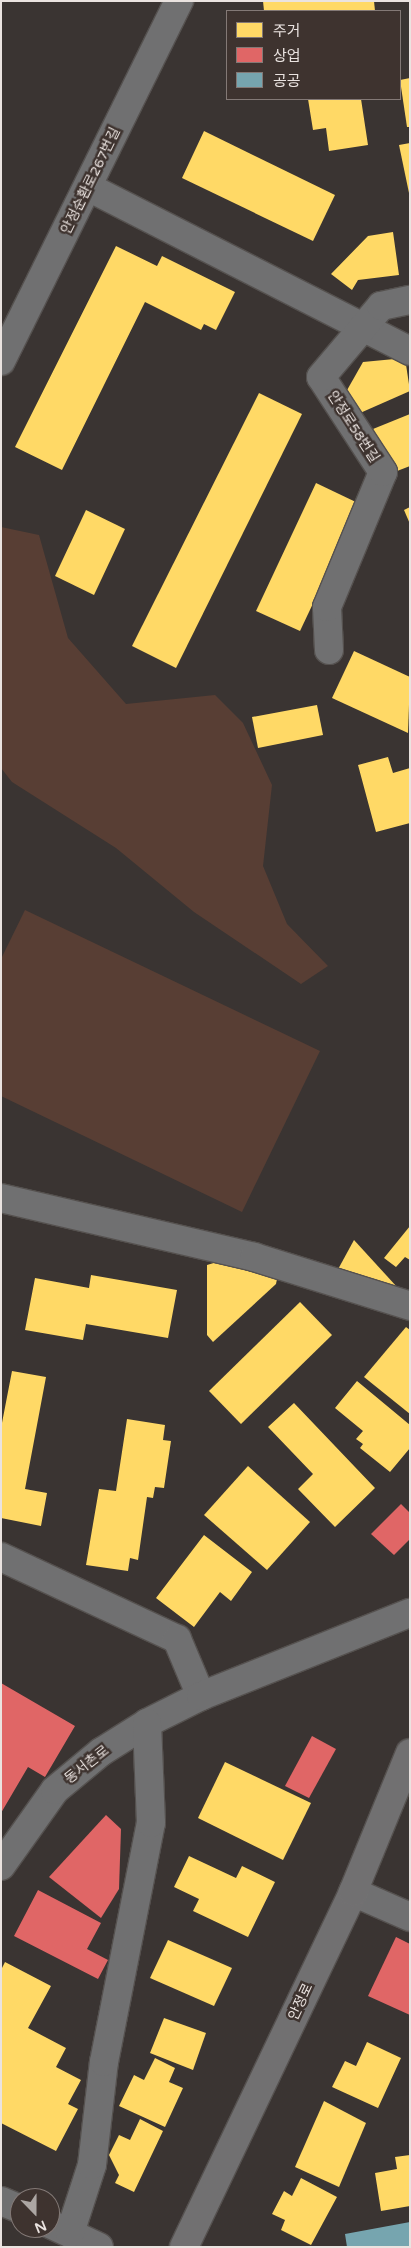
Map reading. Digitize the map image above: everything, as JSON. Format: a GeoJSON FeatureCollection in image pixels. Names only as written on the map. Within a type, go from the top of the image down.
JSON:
{"type":"FeatureCollection","features":[{"type":"Feature","properties":{"kind":"main road","name":"안정로"},"geometry":{"type":"LineString","coordinates":[[184,2247],[353,1892],[410,1753]]}},
{"type":"Feature","properties":{"kind":"street","name":"안정순환로267번길"},"geometry":{"type":"LineString","coordinates":[[1,361],[179,1]]}},
{"type":"Feature","properties":{"kind":"street"},"geometry":{"type":"LineString","coordinates":[[88,187],[410,351]]}},
{"type":"Feature","properties":{"kind":"street","name":"안정로58번길"},"geometry":{"type":"LineString","coordinates":[[329,650],[327,607],[382,472],[321,377],[381,306],[410,300]]}},
{"type":"Feature","properties":{"kind":"street"},"geometry":{"type":"LineString","coordinates":[[1,1198],[254,1257],[410,1306]]}},
{"type":"Feature","properties":{"kind":"street"},"geometry":{"type":"LineString","coordinates":[[1,1558],[177,1639],[202,1696]]}},
{"type":"Feature","properties":{"kind":"street","name":"동서촌로"},"geometry":{"type":"LineString","coordinates":[[1,1866],[55,1790],[101,1752],[147,1723],[202,1696],[410,1613]]}},
{"type":"Feature","properties":{"kind":"street"},"geometry":{"type":"LineString","coordinates":[[99,2247],[60,2228],[92,2165],[104,2062],[151,1823],[147,1723]]}},
{"type":"Feature","properties":{"kind":"street"},"geometry":{"type":"LineString","coordinates":[[353,1892],[410,1917]]}},
{"type":"Feature","properties":{"kind":"shaded area"},"geometry":{"type":"Polygon","coordinates":[[[1,527],[39,535],[68,638],[126,704],[215,695],[243,723],[272,785],[263,866],[287,924],[328,966],[301,984],[194,912],[116,848],[12,782],[1,768],[1,527]]]}},
{"type":"Feature","properties":{"kind":"shaded area"},"geometry":{"type":"Polygon","coordinates":[[[25,910],[320,1051],[242,1212],[1,1096],[1,959],[25,910]]]}},
{"type":"Feature","properties":{"kind":"building: 주거"},"geometry":{"type":"Polygon","coordinates":[[[263,1],[374,1],[375,10],[264,10],[263,1]]]}},
{"type":"Feature","properties":{"kind":"building: 주거"},"geometry":{"type":"Polygon","coordinates":[[[410,78],[410,127],[407,127],[401,80],[410,78]]]}},
{"type":"Feature","properties":{"kind":"building: 주거"},"geometry":{"type":"Polygon","coordinates":[[[308,100],[361,100],[368,145],[329,151],[326,128],[313,130],[308,100]]]}},
{"type":"Feature","properties":{"kind":"building: 주거"},"geometry":{"type":"Polygon","coordinates":[[[204,131],[335,195],[313,241],[182,178],[204,131]]]}},
{"type":"Feature","properties":{"kind":"building: 주거"},"geometry":{"type":"Polygon","coordinates":[[[410,143],[410,193],[409,193],[399,145],[410,143]]]}},
{"type":"Feature","properties":{"kind":"building: 주거"},"geometry":{"type":"Polygon","coordinates":[[[393,232],[399,275],[358,280],[352,290],[331,274],[368,236],[393,232]]]}},
{"type":"Feature","properties":{"kind":"building: 주거"},"geometry":{"type":"Polygon","coordinates":[[[116,246],[157,266],[162,256],[235,292],[216,330],[204,324],[201,330],[145,302],[62,470],[15,447],[116,246]]]}},
{"type":"Feature","properties":{"kind":"building: 주거"},"geometry":{"type":"Polygon","coordinates":[[[405,358],[410,391],[351,417],[342,399],[363,362],[405,358]]]}},
{"type":"Feature","properties":{"kind":"building: 주거"},"geometry":{"type":"Polygon","coordinates":[[[259,393],[302,414],[176,668],[132,646],[259,393]]]}},
{"type":"Feature","properties":{"kind":"building: 주거"},"geometry":{"type":"Polygon","coordinates":[[[410,414],[410,466],[392,473],[373,429],[410,414]]]}},
{"type":"Feature","properties":{"kind":"building: 주거"},"geometry":{"type":"Polygon","coordinates":[[[316,483],[360,504],[300,631],[256,611],[316,483]]]}},
{"type":"Feature","properties":{"kind":"building: 주거"},"geometry":{"type":"Polygon","coordinates":[[[410,507],[410,524],[404,510],[410,507]]]}},
{"type":"Feature","properties":{"kind":"building: 주거"},"geometry":{"type":"Polygon","coordinates":[[[86,510],[125,529],[94,595],[55,576],[86,510]]]}},
{"type":"Feature","properties":{"kind":"building: 주거"},"geometry":{"type":"Polygon","coordinates":[[[354,651],[410,677],[408,733],[332,698],[354,651]]]}},
{"type":"Feature","properties":{"kind":"building: 주거"},"geometry":{"type":"Polygon","coordinates":[[[317,705],[323,735],[258,748],[252,717],[317,705]]]}},
{"type":"Feature","properties":{"kind":"building: 주거"},"geometry":{"type":"Polygon","coordinates":[[[388,757],[393,773],[410,768],[410,823],[376,832],[358,765],[388,757]]]}},
{"type":"Feature","properties":{"kind":"building: 주거"},"geometry":{"type":"Polygon","coordinates":[[[410,1226],[410,1260],[405,1257],[396,1267],[384,1258],[410,1226]]]}},
{"type":"Feature","properties":{"kind":"building: 주거"},"geometry":{"type":"Polygon","coordinates":[[[354,1240],[397,1287],[392,1297],[336,1273],[354,1240]]]}},
{"type":"Feature","properties":{"kind":"building: 주거"},"geometry":{"type":"Polygon","coordinates":[[[217,1262],[277,1279],[276,1284],[213,1342],[207,1335],[207,1265],[217,1262]]]}},
{"type":"Feature","properties":{"kind":"building: 주거"},"geometry":{"type":"Polygon","coordinates":[[[91,1275],[177,1290],[168,1338],[86,1324],[83,1340],[25,1330],[35,1278],[89,1288],[91,1275]]]}},
{"type":"Feature","properties":{"kind":"building: 주거"},"geometry":{"type":"Polygon","coordinates":[[[300,1302],[332,1335],[241,1424],[209,1391],[300,1302]]]}},
{"type":"Feature","properties":{"kind":"building: 주거"},"geometry":{"type":"Polygon","coordinates":[[[406,1327],[410,1330],[410,1414],[364,1377],[406,1327]]]}},
{"type":"Feature","properties":{"kind":"building: 주거"},"geometry":{"type":"Polygon","coordinates":[[[12,1371],[46,1377],[25,1489],[47,1493],[41,1526],[1,1518],[1,1428],[12,1371]]]}},
{"type":"Feature","properties":{"kind":"building: 주거"},"geometry":{"type":"Polygon","coordinates":[[[357,1381],[410,1425],[410,1448],[390,1472],[360,1448],[363,1444],[356,1439],[363,1431],[335,1408],[357,1381]]]}},
{"type":"Feature","properties":{"kind":"building: 주거"},"geometry":{"type":"Polygon","coordinates":[[[294,1403],[375,1488],[335,1527],[298,1489],[313,1474],[268,1427],[294,1403]]]}},
{"type":"Feature","properties":{"kind":"building: 주거"},"geometry":{"type":"Polygon","coordinates":[[[127,1419],[165,1425],[163,1440],[171,1441],[164,1488],[155,1487],[153,1498],[147,1497],[138,1560],[130,1558],[128,1571],[86,1565],[99,1489],[116,1491],[127,1419]]]}},
{"type":"Feature","properties":{"kind":"building: 주거"},"geometry":{"type":"Polygon","coordinates":[[[248,1466],[310,1522],[267,1570],[204,1515],[248,1466]]]}},
{"type":"Feature","properties":{"kind":"building: 주거"},"geometry":{"type":"Polygon","coordinates":[[[204,1535],[252,1572],[231,1601],[220,1592],[194,1627],[156,1598],[204,1535]]]}},
{"type":"Feature","properties":{"kind":"building: 주거"},"geometry":{"type":"Polygon","coordinates":[[[225,1762],[311,1803],[283,1860],[198,1818],[225,1762]]]}},
{"type":"Feature","properties":{"kind":"building: 주거"},"geometry":{"type":"Polygon","coordinates":[[[189,1856],[236,1878],[242,1866],[275,1882],[248,1937],[193,1911],[199,1899],[174,1887],[189,1856]]]}},
{"type":"Feature","properties":{"kind":"building: 주거"},"geometry":{"type":"Polygon","coordinates":[[[168,1940],[232,1968],[214,2006],[150,1978],[168,1940]]]}},
{"type":"Feature","properties":{"kind":"building: 주거"},"geometry":{"type":"Polygon","coordinates":[[[5,1962],[51,1986],[28,2028],[66,2048],[56,2067],[81,2080],[68,2104],[78,2109],[56,2151],[1,2123],[1,1970],[5,1962]]]}},
{"type":"Feature","properties":{"kind":"building: 주거"},"geometry":{"type":"Polygon","coordinates":[[[164,2018],[206,2033],[193,2070],[150,2053],[164,2018]]]}},
{"type":"Feature","properties":{"kind":"building: 주거"},"geometry":{"type":"Polygon","coordinates":[[[367,2042],[401,2058],[378,2108],[332,2087],[345,2061],[356,2066],[367,2042]]]}},
{"type":"Feature","properties":{"kind":"building: 주거"},"geometry":{"type":"Polygon","coordinates":[[[155,2058],[175,2068],[169,2082],[183,2088],[165,2127],[119,2106],[134,2075],[144,2080],[155,2058]]]}},
{"type":"Feature","properties":{"kind":"building: 주거"},"geometry":{"type":"Polygon","coordinates":[[[324,2101],[366,2123],[339,2187],[295,2167],[324,2101]]]}},
{"type":"Feature","properties":{"kind":"building: 주거"},"geometry":{"type":"Polygon","coordinates":[[[140,2119],[163,2131],[134,2192],[115,2183],[119,2175],[109,2155],[119,2135],[130,2140],[140,2119]]]}},
{"type":"Feature","properties":{"kind":"building: 주거"},"geometry":{"type":"Polygon","coordinates":[[[410,2155],[410,2206],[381,2211],[375,2173],[397,2169],[395,2157],[410,2155]]]}},
{"type":"Feature","properties":{"kind":"building: 주거"},"geometry":{"type":"Polygon","coordinates":[[[301,2178],[337,2197],[311,2245],[281,2230],[285,2220],[272,2214],[284,2191],[292,2196],[301,2178]]]}},
{"type":"Feature","properties":{"kind":"building: 상업"},"geometry":{"type":"Polygon","coordinates":[[[401,1504],[410,1513],[410,1539],[394,1555],[371,1534],[401,1504]]]}},
{"type":"Feature","properties":{"kind":"building: 상업"},"geometry":{"type":"Polygon","coordinates":[[[1,1683],[75,1726],[45,1777],[28,1767],[1,1813],[1,1683]]]}},
{"type":"Feature","properties":{"kind":"building: 상업"},"geometry":{"type":"Polygon","coordinates":[[[312,1736],[336,1749],[309,1798],[285,1786],[312,1736]]]}},
{"type":"Feature","properties":{"kind":"building: 상업"},"geometry":{"type":"Polygon","coordinates":[[[106,1815],[121,1829],[119,1889],[101,1918],[49,1877],[106,1815]]]}},
{"type":"Feature","properties":{"kind":"building: 상업"},"geometry":{"type":"Polygon","coordinates":[[[38,1890],[101,1923],[87,1949],[108,1960],[98,1979],[14,1936],[38,1890]]]}},
{"type":"Feature","properties":{"kind":"building: 상업"},"geometry":{"type":"Polygon","coordinates":[[[396,1937],[410,1944],[410,2015],[368,1996],[396,1937]]]}},
{"type":"Feature","properties":{"kind":"building: 공공"},"geometry":{"type":"Polygon","coordinates":[[[410,2222],[410,2247],[347,2247],[345,2234],[410,2222]]]}}]}
